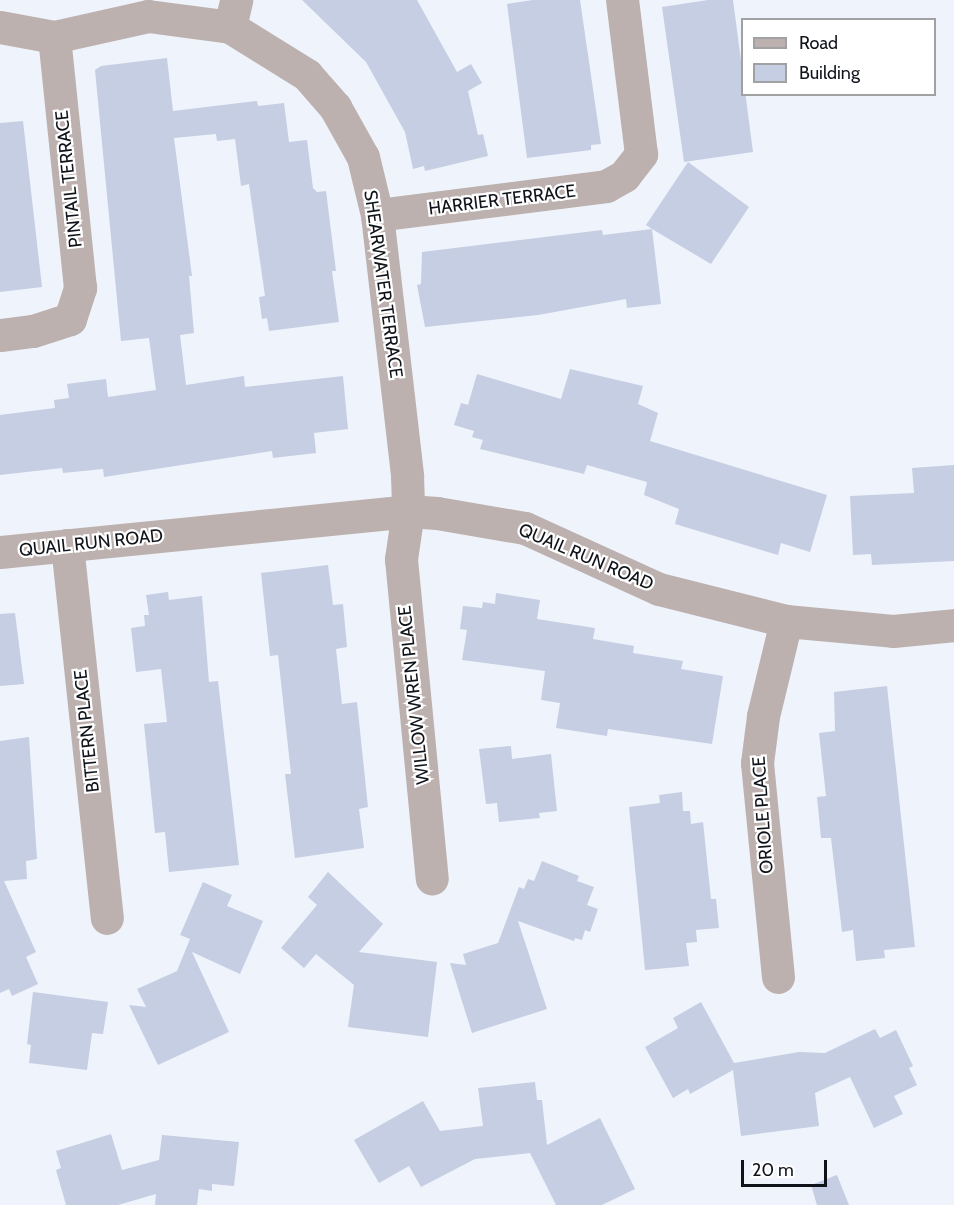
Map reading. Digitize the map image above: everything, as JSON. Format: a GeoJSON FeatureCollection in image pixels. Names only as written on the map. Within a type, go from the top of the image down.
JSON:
{"type":"FeatureCollection","features":[{"type":"Feature","properties":{"kind":"street","name":"HARRIER TERRACE"},"geometry":{"type":"LineString","coordinates":[[377,215],[606,186],[624,176],[641,154],[622,0]]}},
{"type":"Feature","properties":{"kind":"street","name":"SHEARWATER TERRACE"},"geometry":{"type":"LineString","coordinates":[[0,27],[54,37],[148,16],[233,14],[307,75],[336,107],[363,157],[377,215],[408,476],[408,511]]}},
{"type":"Feature","properties":{"kind":"street","name":"PINTAIL TERRACE"},"geometry":{"type":"LineString","coordinates":[[0,335],[33,331],[70,319],[80,288],[54,37]]}},
{"type":"Feature","properties":{"kind":"street","name":"QUAIL RUN ROAD"},"geometry":{"type":"LineString","coordinates":[[0,552],[408,511],[525,528],[660,589],[786,621],[893,631],[954,625]]}},
{"type":"Feature","properties":{"kind":"street","name":"WILLOW WREN PLACE"},"geometry":{"type":"LineString","coordinates":[[408,511],[400,559],[432,879]]}},
{"type":"Feature","properties":{"kind":"street","name":"BITTERN PLACE"},"geometry":{"type":"LineString","coordinates":[[67,545],[107,918]]}},
{"type":"Feature","properties":{"kind":"street","name":"ORIOLE PLACE"},"geometry":{"type":"LineString","coordinates":[[778,977],[757,763],[763,716],[786,621]]}},
{"type":"Feature","properties":{"kind":"building"},"geometry":{"type":"Polygon","coordinates":[[[302,0],[417,0],[457,72],[471,64],[482,83],[468,91],[478,135],[483,134],[488,156],[425,171],[424,166],[413,169],[405,132],[366,62],[302,0]]]}},
{"type":"Feature","properties":{"kind":"building"},"geometry":{"type":"Polygon","coordinates":[[[533,0],[580,0],[601,144],[591,145],[591,150],[527,158],[507,4],[533,0]]]}},
{"type":"Feature","properties":{"kind":"building"},"geometry":{"type":"Polygon","coordinates":[[[708,0],[733,0],[741,61],[741,96],[746,96],[753,152],[684,162],[662,7],[708,0]]]}},
{"type":"Feature","properties":{"kind":"building"},"geometry":{"type":"Polygon","coordinates":[[[167,58],[173,111],[257,101],[258,106],[284,103],[289,142],[307,140],[313,188],[317,192],[326,191],[336,271],[332,271],[339,322],[269,331],[267,318],[262,319],[259,297],[265,296],[249,184],[241,186],[235,139],[217,141],[216,134],[174,138],[192,276],[189,276],[194,333],[180,335],[186,385],[244,376],[245,387],[343,376],[348,429],[314,433],[316,453],[273,458],[272,451],[104,477],[103,469],[63,473],[62,468],[0,475],[0,415],[55,408],[54,400],[69,398],[67,384],[106,379],[108,397],[156,390],[149,338],[121,341],[95,70],[101,66],[167,58]]]}},
{"type":"Feature","properties":{"kind":"building"},"geometry":{"type":"Polygon","coordinates":[[[23,121],[42,287],[0,292],[0,123],[23,121]]]}},
{"type":"Feature","properties":{"kind":"building"},"geometry":{"type":"Polygon","coordinates":[[[688,162],[749,207],[711,264],[646,225],[688,162]]]}},
{"type":"Feature","properties":{"kind":"building"},"geometry":{"type":"Polygon","coordinates":[[[652,229],[661,304],[627,308],[626,299],[538,315],[425,327],[417,285],[421,284],[422,252],[602,230],[603,235],[652,229]]]}},
{"type":"Feature","properties":{"kind":"building"},"geometry":{"type":"Polygon","coordinates":[[[570,369],[643,386],[638,404],[658,413],[650,441],[827,495],[810,552],[781,543],[778,555],[675,524],[679,509],[644,495],[647,482],[587,465],[584,474],[480,449],[483,440],[472,437],[474,431],[454,425],[461,403],[468,405],[477,374],[561,399],[570,369]]]}},
{"type":"Feature","properties":{"kind":"building"},"geometry":{"type":"Polygon","coordinates":[[[954,465],[954,561],[872,565],[871,554],[853,555],[850,496],[914,493],[912,468],[954,465]]]}},
{"type":"Feature","properties":{"kind":"building"},"geometry":{"type":"Polygon","coordinates":[[[328,565],[333,605],[343,604],[347,647],[336,649],[342,704],[357,702],[368,807],[359,809],[364,848],[295,858],[285,774],[291,774],[278,655],[270,656],[261,573],[328,565]]]}},
{"type":"Feature","properties":{"kind":"building"},"geometry":{"type":"Polygon","coordinates":[[[168,592],[169,600],[202,596],[209,682],[218,681],[239,865],[169,872],[165,832],[155,833],[144,724],[167,722],[161,669],[136,672],[131,628],[145,626],[144,615],[149,615],[146,595],[168,592]]]}},
{"type":"Feature","properties":{"kind":"building"},"geometry":{"type":"Polygon","coordinates":[[[496,593],[540,600],[537,619],[595,628],[593,639],[634,646],[633,653],[683,661],[681,669],[723,676],[712,744],[608,729],[607,736],[556,728],[560,703],[541,700],[545,671],[462,660],[467,630],[460,629],[463,606],[482,608],[483,602],[495,604],[496,593]]]}},
{"type":"Feature","properties":{"kind":"building"},"geometry":{"type":"Polygon","coordinates":[[[15,613],[24,684],[0,686],[0,614],[15,613]]]}},
{"type":"Feature","properties":{"kind":"building"},"geometry":{"type":"Polygon","coordinates":[[[887,686],[915,947],[884,950],[885,958],[856,961],[853,930],[842,932],[831,838],[821,838],[817,797],[826,796],[819,733],[835,731],[834,692],[887,686]]]}},
{"type":"Feature","properties":{"kind":"building"},"geometry":{"type":"Polygon","coordinates":[[[29,737],[37,859],[26,861],[27,879],[4,881],[36,952],[26,957],[38,984],[12,996],[9,989],[0,993],[0,741],[29,737]]]}},
{"type":"Feature","properties":{"kind":"building"},"geometry":{"type":"Polygon","coordinates":[[[511,746],[512,759],[551,754],[557,811],[539,813],[540,818],[499,822],[497,803],[486,804],[479,749],[511,746]]]}},
{"type":"Feature","properties":{"kind":"building"},"geometry":{"type":"Polygon","coordinates":[[[682,792],[683,811],[690,811],[691,824],[703,822],[711,899],[716,899],[719,928],[696,930],[697,942],[686,943],[689,966],[645,970],[629,807],[660,803],[659,795],[682,792]]]}},
{"type":"Feature","properties":{"kind":"building"},"geometry":{"type":"Polygon","coordinates":[[[542,861],[579,876],[577,881],[594,887],[587,905],[598,909],[590,932],[585,930],[582,940],[575,938],[574,941],[518,921],[547,1009],[472,1033],[450,963],[466,965],[463,954],[498,943],[519,887],[524,889],[528,879],[534,881],[542,861]]]}},
{"type":"Feature","properties":{"kind":"building"},"geometry":{"type":"Polygon","coordinates":[[[328,872],[383,924],[359,952],[437,962],[428,1037],[348,1027],[354,985],[316,954],[304,968],[281,948],[317,905],[308,897],[328,872]]]}},
{"type":"Feature","properties":{"kind":"building"},"geometry":{"type":"Polygon","coordinates":[[[203,882],[232,895],[227,906],[263,921],[240,974],[192,952],[229,1032],[158,1065],[129,1005],[146,1007],[137,989],[177,971],[190,939],[180,935],[203,882]]]}},
{"type":"Feature","properties":{"kind":"building"},"geometry":{"type":"Polygon","coordinates":[[[33,992],[108,1002],[103,1034],[92,1033],[87,1070],[29,1063],[31,1045],[27,1044],[33,992]]]}},
{"type":"Feature","properties":{"kind":"building"},"geometry":{"type":"Polygon","coordinates":[[[701,1002],[734,1063],[799,1052],[825,1053],[875,1029],[880,1038],[896,1030],[913,1066],[909,1068],[917,1085],[894,1096],[903,1114],[874,1128],[850,1077],[815,1093],[819,1126],[741,1136],[733,1070],[690,1094],[688,1089],[673,1098],[645,1047],[678,1028],[673,1018],[701,1002]]]}},
{"type":"Feature","properties":{"kind":"building"},"geometry":{"type":"Polygon","coordinates":[[[535,1082],[537,1100],[542,1100],[547,1145],[600,1118],[635,1189],[602,1205],[556,1205],[530,1153],[475,1159],[421,1187],[409,1166],[379,1183],[354,1140],[423,1101],[440,1131],[483,1126],[478,1088],[535,1082]]]}},
{"type":"Feature","properties":{"kind":"building"},"geometry":{"type":"Polygon","coordinates":[[[111,1134],[122,1170],[159,1160],[162,1135],[239,1142],[234,1186],[212,1184],[212,1191],[199,1189],[197,1205],[155,1205],[156,1194],[118,1205],[66,1205],[56,1170],[61,1168],[56,1151],[111,1134]]]}},
{"type":"Feature","properties":{"kind":"building"},"geometry":{"type":"Polygon","coordinates":[[[837,1175],[849,1205],[817,1205],[811,1185],[837,1175]]]}}]}
